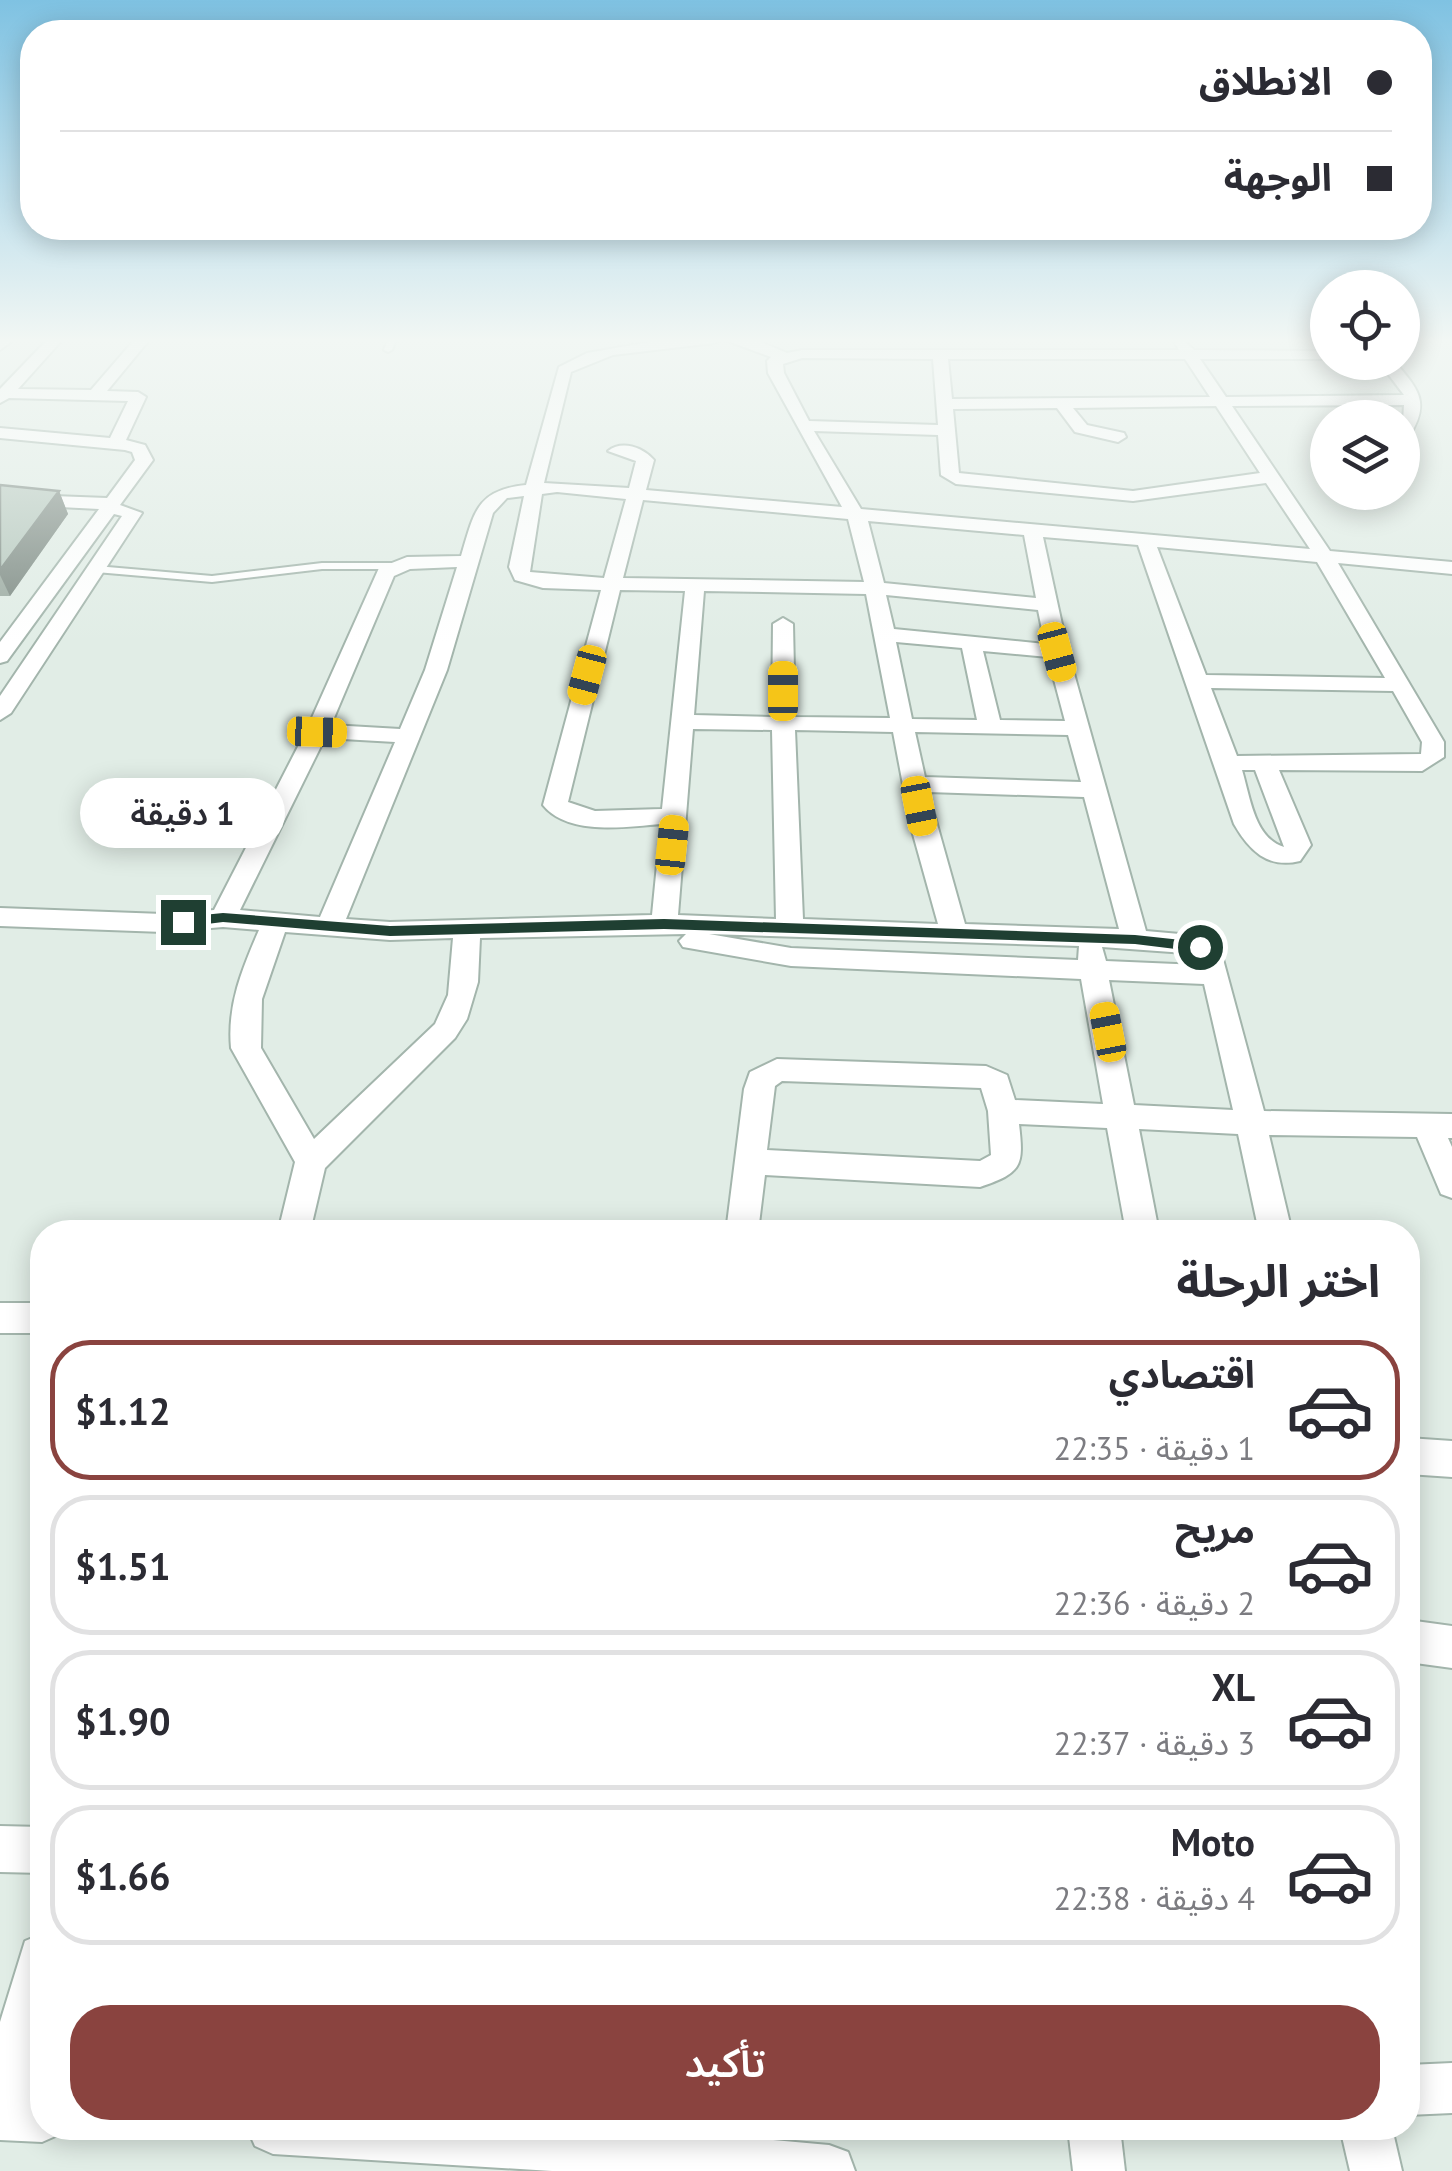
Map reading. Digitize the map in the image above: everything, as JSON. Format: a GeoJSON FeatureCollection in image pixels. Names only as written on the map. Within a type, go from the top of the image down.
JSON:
{"type":"FeatureCollection","features":[{"type":"Feature","properties":{"kind":"street"},"geometry":{"type":"LineString","coordinates":[[0,657],[26,608],[63,568],[142,464],[144,456],[139,449],[85,440]]}},
{"type":"Feature","properties":{"kind":"street"},"geometry":{"type":"LineString","coordinates":[[543,440],[528,492],[518,567],[522,576],[543,582],[876,588],[1049,604]]}},
{"type":"Feature","properties":{"kind":"street"},"geometry":{"type":"LineString","coordinates":[[811,440],[860,522],[914,784],[954,934]]}},
{"type":"Feature","properties":{"kind":"street"},"geometry":{"type":"LineString","coordinates":[[948,440],[950,474],[967,482],[1133,496],[1270,477]]}},
{"type":"Feature","properties":{"kind":"street"},"geometry":{"type":"LineString","coordinates":[[1228,763],[1422,764],[1442,757],[1334,572],[1245,440]]}},
{"type":"Feature","properties":{"kind":"street"},"geometry":{"type":"LineString","coordinates":[[0,450],[142,464]]}},
{"type":"Feature","properties":{"kind":"street"},"geometry":{"type":"LineString","coordinates":[[616,451],[635,452],[644,457],[636,502],[555,805],[566,814],[587,818],[675,816]]}},
{"type":"Feature","properties":{"kind":"street"},"geometry":{"type":"LineString","coordinates":[[330,928],[436,670],[484,510],[497,496],[528,492],[1147,546],[1320,555],[1451,573]]}},
{"type":"Feature","properties":{"kind":"street"},"geometry":{"type":"LineString","coordinates":[[0,713],[134,513],[108,506],[3,503]]}},
{"type":"Feature","properties":{"kind":"street"},"geometry":{"type":"LineString","coordinates":[[1033,536],[1057,652],[1135,940]]}},
{"type":"Feature","properties":{"kind":"street"},"geometry":{"type":"LineString","coordinates":[[1147,546],[1334,572],[1451,573]]}},
{"type":"Feature","properties":{"kind":"street"},"geometry":{"type":"LineString","coordinates":[[1147,546],[1255,842],[1271,854],[1291,855],[1298,844],[1264,763]]}},
{"type":"Feature","properties":{"kind":"street"},"geometry":{"type":"LineString","coordinates":[[223,918],[317,732],[386,572],[395,566],[469,561]]}},
{"type":"Feature","properties":{"kind":"street"},"geometry":{"type":"LineString","coordinates":[[63,568],[96,569]]}},
{"type":"Feature","properties":{"kind":"street"},"geometry":{"type":"LineString","coordinates":[[664,924],[695,586]]}},
{"type":"Feature","properties":{"kind":"street"},"geometry":{"type":"LineString","coordinates":[[783,624],[790,930]]}},
{"type":"Feature","properties":{"kind":"street"},"geometry":{"type":"LineString","coordinates":[[883,634],[1057,652]]}},
{"type":"Feature","properties":{"kind":"street"},"geometry":{"type":"LineString","coordinates":[[971,642],[990,726]]}},
{"type":"Feature","properties":{"kind":"street"},"geometry":{"type":"LineString","coordinates":[[1196,682],[1398,685]]}},
{"type":"Feature","properties":{"kind":"street"},"geometry":{"type":"LineString","coordinates":[[682,722],[1078,728]]}},
{"type":"Feature","properties":{"kind":"street"},"geometry":{"type":"LineString","coordinates":[[317,732],[410,736]]}},
{"type":"Feature","properties":{"kind":"street"},"geometry":{"type":"LineString","coordinates":[[914,784],[1094,790]]}},
{"type":"Feature","properties":{"kind":"street"},"geometry":{"type":"LineString","coordinates":[[0,917],[163,924],[223,918],[330,928],[664,924],[1135,940],[1200,947],[1210,955],[1216,975],[1272,1220]]}},
{"type":"Feature","properties":{"kind":"street"},"geometry":{"type":"LineString","coordinates":[[276,922],[254,974],[243,1030],[246,1048],[311,1162]]}},
{"type":"Feature","properties":{"kind":"street"},"geometry":{"type":"LineString","coordinates":[[632,924],[694,942],[773,955],[1216,975]]}},
{"type":"Feature","properties":{"kind":"street"},"geometry":{"type":"LineString","coordinates":[[297,1220],[311,1162],[457,1014],[466,977],[466,929]]}},
{"type":"Feature","properties":{"kind":"street"},"geometry":{"type":"LineString","coordinates":[[1086,938],[1096,970],[1140,1220]]}},
{"type":"Feature","properties":{"kind":"street"},"geometry":{"type":"LineString","coordinates":[[743,1220],[749,1162],[761,1080],[777,1070],[986,1077],[996,1083],[1003,1110],[1007,1158],[999,1168],[980,1174],[749,1162]]}},
{"type":"Feature","properties":{"kind":"street"},"geometry":{"type":"LineString","coordinates":[[1003,1110],[1252,1124],[1440,1126],[1452,1185]]}},
{"type":"Feature","properties":{"kind":"street"},"geometry":{"type":"LineString","coordinates":[[0,1318],[30,1318]]}},
{"type":"Feature","properties":{"kind":"street"},"geometry":{"type":"LineString","coordinates":[[1420,1457],[1452,1458]]}},
{"type":"Feature","properties":{"kind":"street"},"geometry":{"type":"LineString","coordinates":[[1420,1643],[1452,1647]]}},
{"type":"Feature","properties":{"kind":"street"},"geometry":{"type":"LineString","coordinates":[[0,1850],[30,1850]]}},
{"type":"Feature","properties":{"kind":"street"},"geometry":{"type":"LineString","coordinates":[[30,2003],[0,2114],[30,2115]]}},
{"type":"Feature","properties":{"kind":"street"},"geometry":{"type":"LineString","coordinates":[[1420,2089],[1452,2088]]}},
{"type":"Feature","properties":{"kind":"street"},"geometry":{"type":"LineString","coordinates":[[659,2140],[829,2171]]}},
{"type":"Feature","properties":{"kind":"street"},"geometry":{"type":"LineString","coordinates":[[1095,2140],[1099,2171]]}},
{"type":"Feature","properties":{"kind":"street"},"geometry":{"type":"LineString","coordinates":[[1369,2140],[1376,2171]]}},
{"type":"Feature","properties":{"kind":"lane"},"geometry":{"type":"LineString","coordinates":[[96,569],[212,579],[322,566],[395,566]]}},
{"type":"Feature","properties":{"kind":"building"},"geometry":{"type":"Polygon","coordinates":[[[0,485],[59,491],[0,570],[0,485]]]}},
{"type":"Feature","properties":{"kind":"route"},"geometry":{"type":"LineString","coordinates":[[183,922],[223,918],[390,931],[664,924],[1135,940],[1200,947]]}}]}
